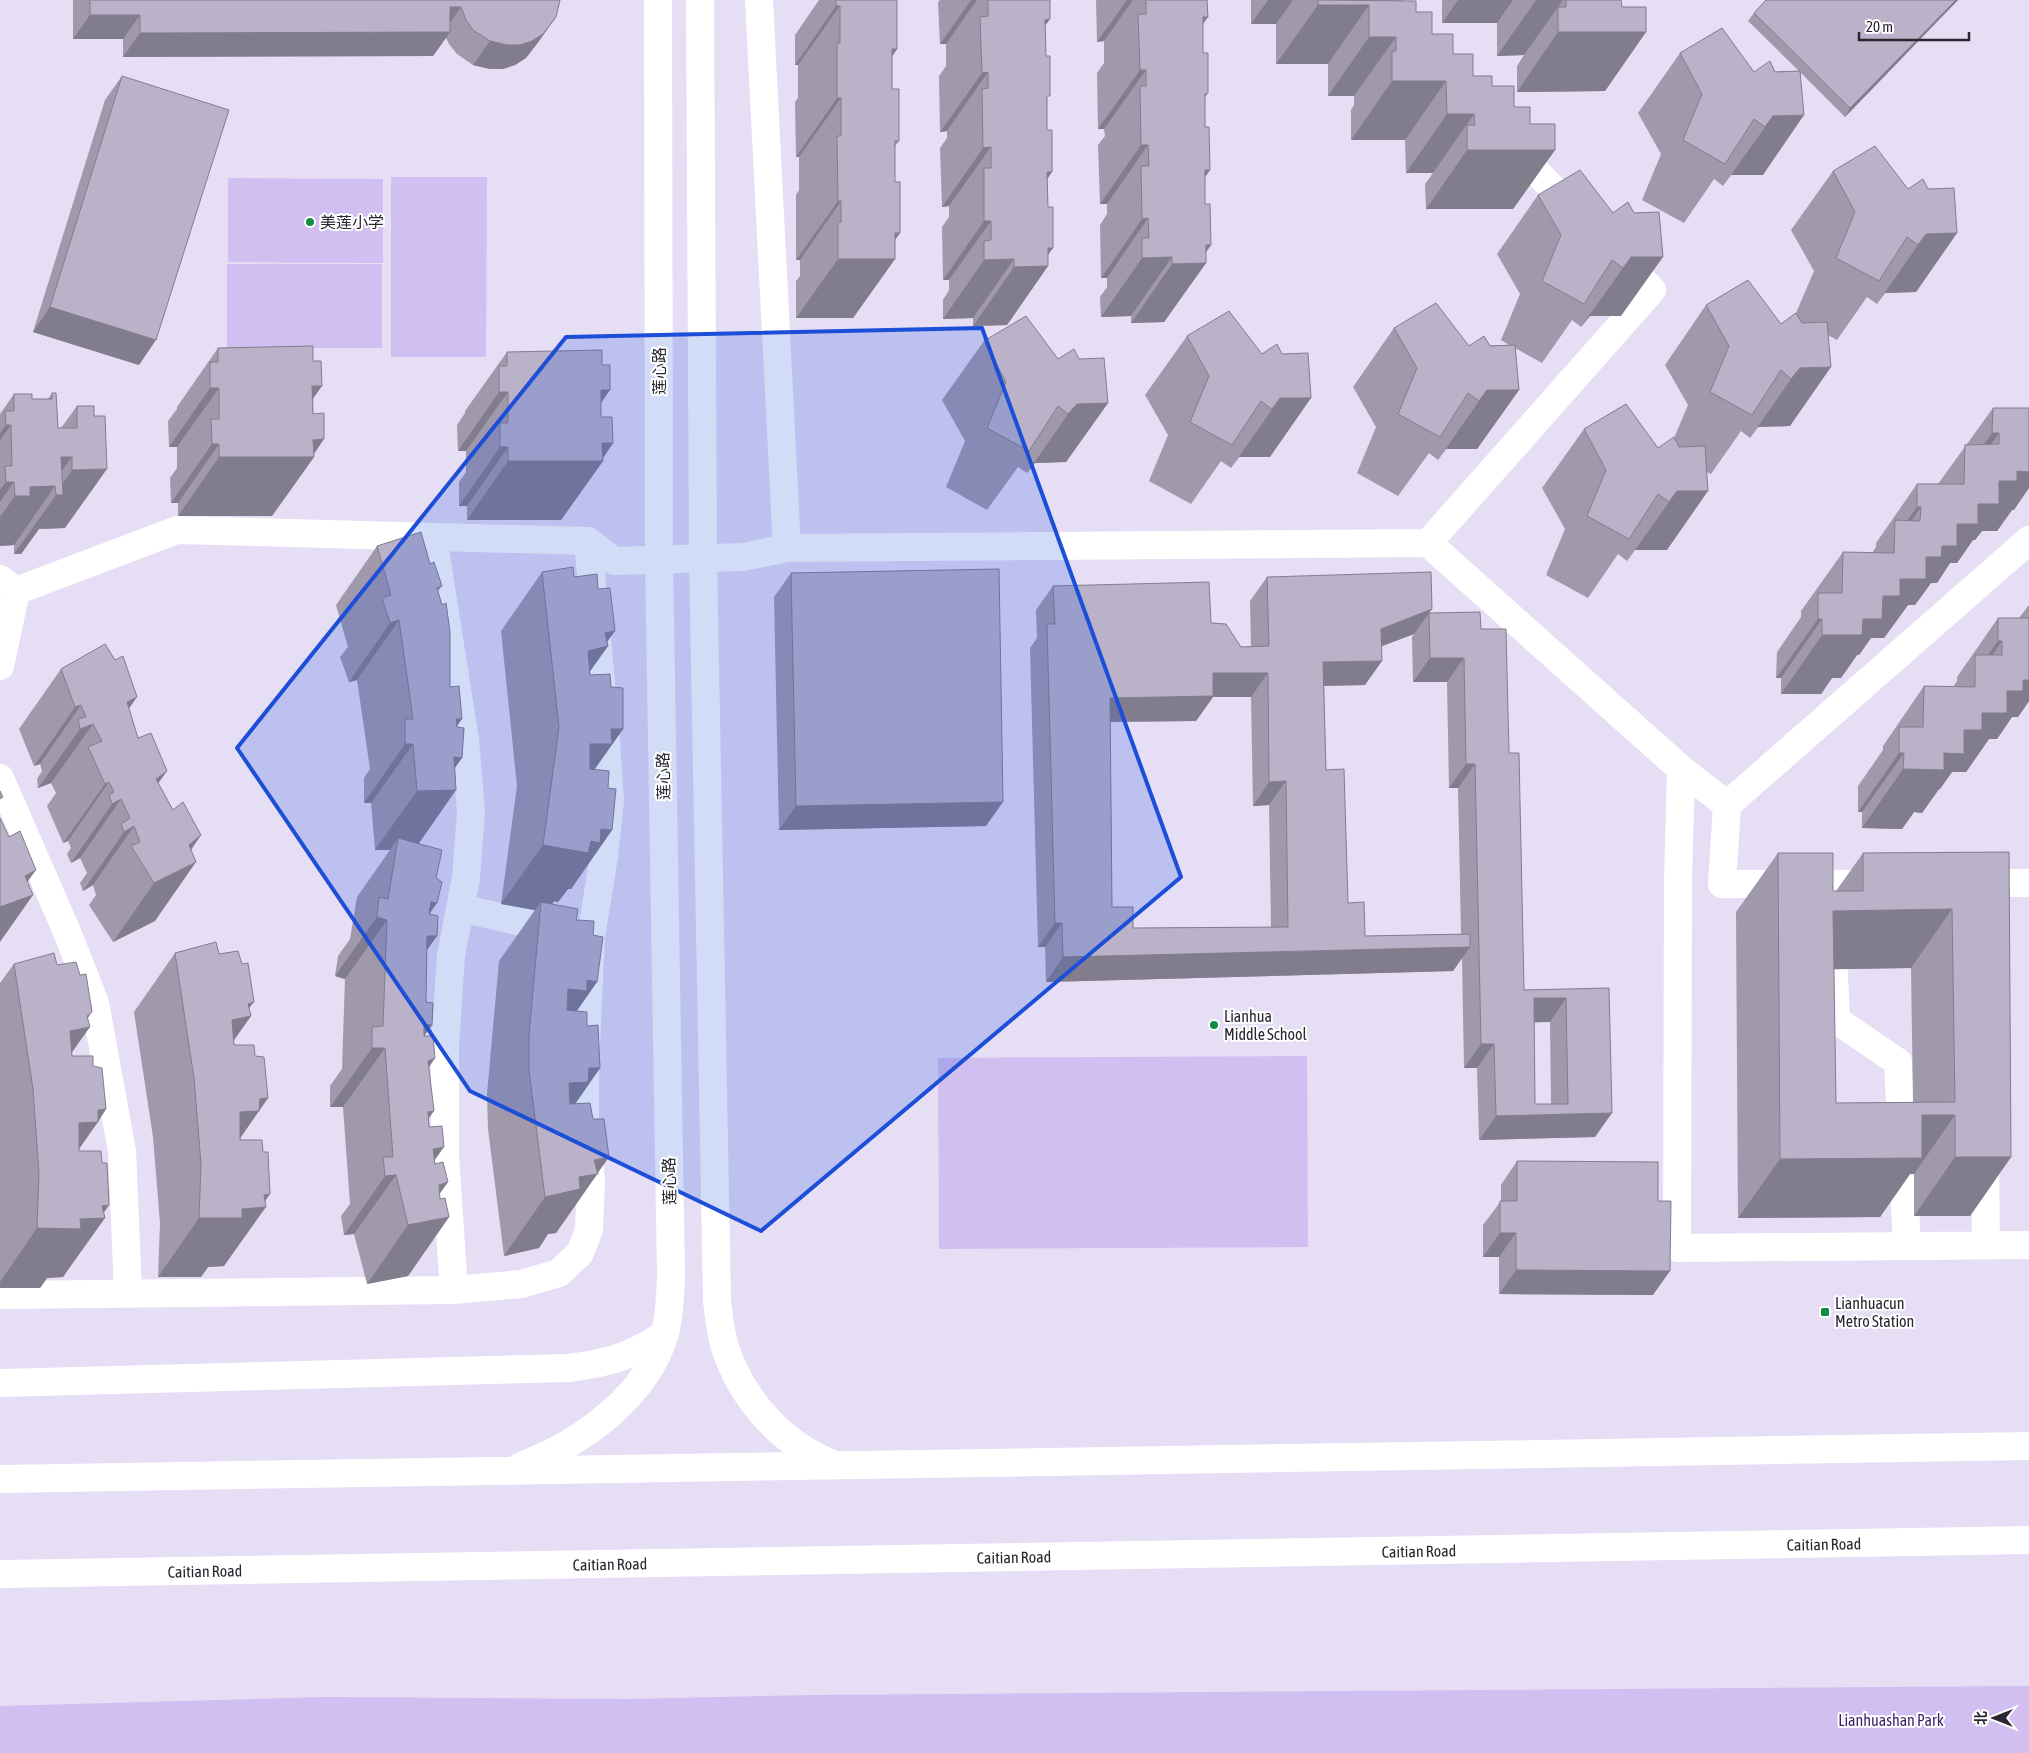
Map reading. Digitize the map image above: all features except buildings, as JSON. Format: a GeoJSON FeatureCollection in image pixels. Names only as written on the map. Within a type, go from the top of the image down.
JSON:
{"type":"FeatureCollection","features":[{"type":"Feature","properties":{"kind":"main road","name":"莲心路"},"geometry":{"type":"LineString","coordinates":[[505,1471],[539,1459],[578,1437],[600,1421],[635,1387],[648,1370],[665,1334],[668,1317],[671,1276],[659,560],[658,0]]}},
{"type":"Feature","properties":{"kind":"main road"},"geometry":{"type":"LineString","coordinates":[[700,0],[703,558],[715,1262],[720,1323],[724,1345],[735,1372],[755,1404],[775,1426],[801,1448],[837,1465]]}},
{"type":"Feature","properties":{"kind":"main road"},"geometry":{"type":"LineString","coordinates":[[760,0],[787,548]]}},
{"type":"Feature","properties":{"kind":"main road"},"geometry":{"type":"LineString","coordinates":[[1428,543],[1652,290],[1493,127]]}},
{"type":"Feature","properties":{"kind":"main road"},"geometry":{"type":"LineString","coordinates":[[0,666],[8,585],[177,530],[588,541],[614,561],[742,557],[787,548],[1428,543],[1681,769],[1726,805]]}},
{"type":"Feature","properties":{"kind":"main road"},"geometry":{"type":"LineString","coordinates":[[433,537],[464,740],[471,812],[466,878],[451,956],[445,1047],[445,1156],[454,1290]]}},
{"type":"Feature","properties":{"kind":"main road"},"geometry":{"type":"LineString","coordinates":[[1906,884],[1722,884],[1726,805],[2029,540]]}},
{"type":"Feature","properties":{"kind":"main road"},"geometry":{"type":"LineString","coordinates":[[0,1295],[454,1290],[521,1284],[559,1273],[580,1253],[589,1230],[591,1181],[584,1122],[584,1065],[591,937],[604,856],[610,801],[588,541]]}},
{"type":"Feature","properties":{"kind":"main road"},"geometry":{"type":"LineString","coordinates":[[1681,769],[1678,879],[1677,1248],[2029,1245]]}},
{"type":"Feature","properties":{"kind":"main road"},"geometry":{"type":"LineString","coordinates":[[0,778],[67,932],[95,1003],[122,1151],[128,1294]]}},
{"type":"Feature","properties":{"kind":"main road"},"geometry":{"type":"LineString","coordinates":[[1944,883],[2029,883]]}},
{"type":"Feature","properties":{"kind":"main road"},"geometry":{"type":"LineString","coordinates":[[1981,883],[1982,912]]}},
{"type":"Feature","properties":{"kind":"main road"},"geometry":{"type":"LineString","coordinates":[[1830,884],[1836,1020],[1898,1062],[1906,1246]]}},
{"type":"Feature","properties":{"kind":"main road"},"geometry":{"type":"LineString","coordinates":[[460,908],[591,937]]}},
{"type":"Feature","properties":{"kind":"main road"},"geometry":{"type":"LineString","coordinates":[[1984,1128],[1986,1245]]}},
{"type":"Feature","properties":{"kind":"main road"},"geometry":{"type":"LineString","coordinates":[[0,1383],[568,1368],[600,1364],[625,1357],[665,1334]]}},
{"type":"Feature","properties":{"kind":"main road"},"geometry":{"type":"LineString","coordinates":[[0,1479],[2029,1446]]}},
{"type":"Feature","properties":{"kind":"main road","name":"Caitian Road"},"geometry":{"type":"LineString","coordinates":[[0,1574],[2029,1540]]}},
{"type":"Feature","properties":{"kind":"highlighted area"},"geometry":{"type":"Polygon","coordinates":[[[982,328],[1181,877],[761,1231],[470,1091],[237,748],[566,337],[982,328]]]}},
{"type":"Feature","properties":{"kind":"green space"},"geometry":{"type":"Polygon","coordinates":[[[391,177],[487,177],[486,357],[391,357],[391,177]]]}},
{"type":"Feature","properties":{"kind":"green space"},"geometry":{"type":"Polygon","coordinates":[[[228,178],[383,179],[383,263],[228,262],[228,178]]]}},
{"type":"Feature","properties":{"kind":"green space"},"geometry":{"type":"Polygon","coordinates":[[[227,264],[382,264],[382,348],[227,348],[227,264]]]}},
{"type":"Feature","properties":{"kind":"green space"},"geometry":{"type":"Polygon","coordinates":[[[1307,1056],[1308,1247],[939,1249],[938,1058],[1307,1056]]]}},
{"type":"Feature","properties":{"kind":"green space","name":"Lianhuashan Park"},"geometry":{"type":"Polygon","coordinates":[[[2029,1686],[2029,1753],[0,1753],[0,1706],[326,1697],[630,1699],[813,1695],[2029,1686]]]}},
{"type":"Feature","properties":{"kind":"place","name":"美莲小学"},"geometry":{"type":"Point","coordinates":[310,222]}},
{"type":"Feature","properties":{"kind":"place","name":"Lianhua Middle School"},"geometry":{"type":"Point","coordinates":[1214,1025]}},
{"type":"Feature","properties":{"kind":"place","name":"Lianhuacun Metro Station"},"geometry":{"type":"Point","coordinates":[1825,1312]}}]}
